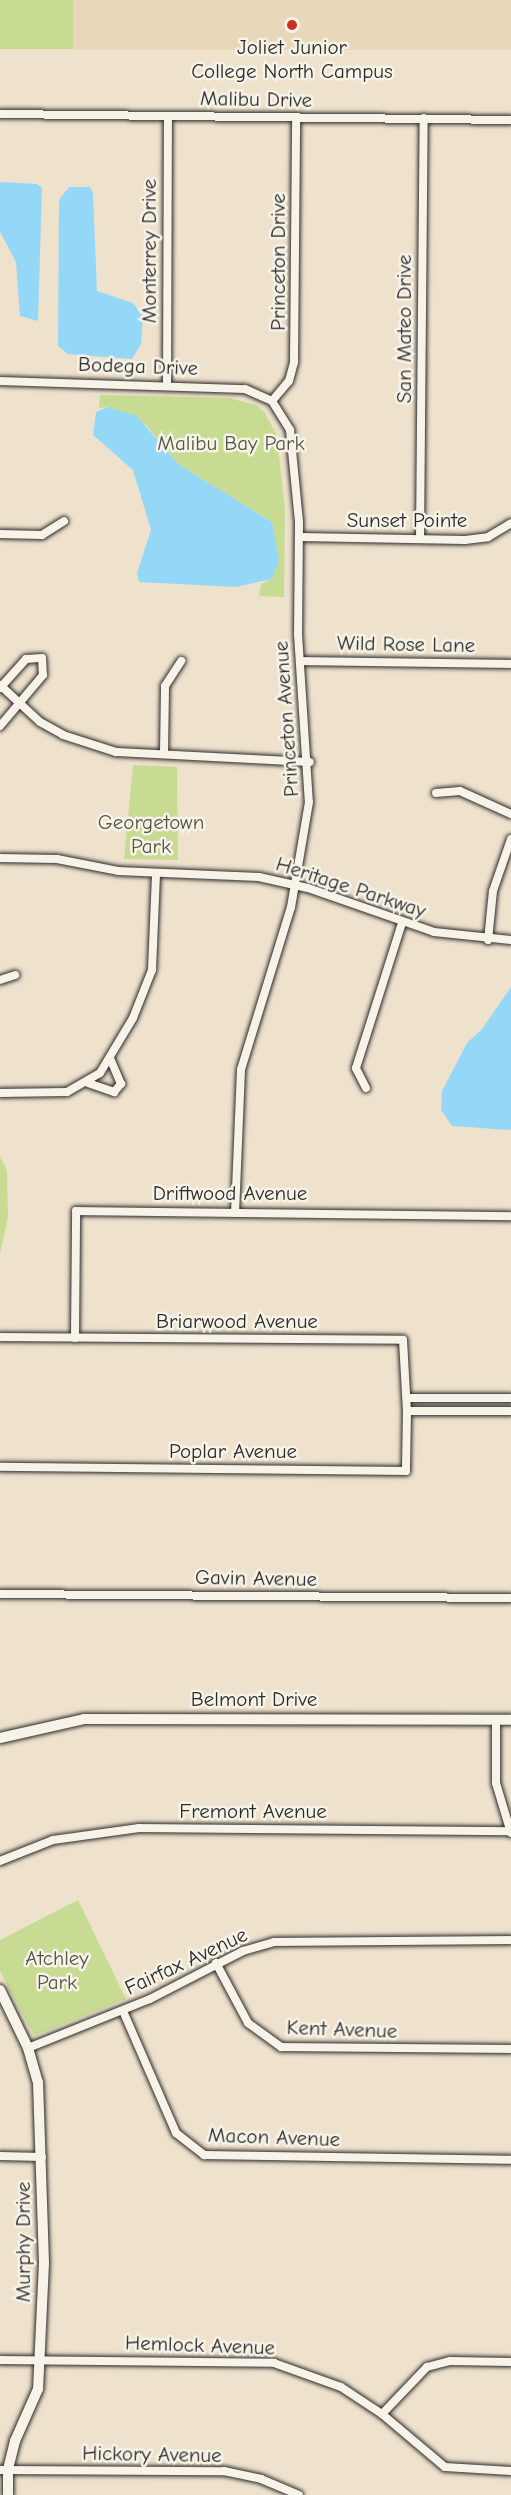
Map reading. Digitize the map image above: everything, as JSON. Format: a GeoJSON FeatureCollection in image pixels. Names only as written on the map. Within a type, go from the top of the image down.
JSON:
{"type":"FeatureCollection","features":[{"type":"Feature","properties":{"kind":"street","name":"Malibu Drive"},"geometry":{"type":"LineString","coordinates":[[0,114],[511,120]]}},
{"type":"Feature","properties":{"kind":"street","name":"Monterrey Drive"},"geometry":{"type":"LineString","coordinates":[[167,386],[168,116]]}},
{"type":"Feature","properties":{"kind":"street","name":"Princeton Drive"},"geometry":{"type":"LineString","coordinates":[[272,401],[289,381],[294,362],[296,117]]}},
{"type":"Feature","properties":{"kind":"street","name":"San Mateo Drive"},"geometry":{"type":"LineString","coordinates":[[420,539],[424,118]]}},
{"type":"Feature","properties":{"kind":"street","name":"Bodega Drive"},"geometry":{"type":"LineString","coordinates":[[0,381],[245,389],[272,401]]}},
{"type":"Feature","properties":{"kind":"street","name":"Princeton Avenue"},"geometry":{"type":"LineString","coordinates":[[235,1211],[241,1070],[296,885],[308,822],[310,762],[300,661],[300,537],[292,437],[286,419],[272,401]]}},
{"type":"Feature","properties":{"kind":"street"},"geometry":{"type":"LineString","coordinates":[[0,534],[42,535],[64,520]]}},
{"type":"Feature","properties":{"kind":"street","name":"Sunset Pointe"},"geometry":{"type":"LineString","coordinates":[[300,537],[420,539],[488,537],[511,523]]}},
{"type":"Feature","properties":{"kind":"street"},"geometry":{"type":"LineString","coordinates":[[0,726],[20,704],[43,675],[42,658],[26,659],[0,686],[20,704],[40,722],[86,744],[116,752],[310,762]]}},
{"type":"Feature","properties":{"kind":"street"},"geometry":{"type":"LineString","coordinates":[[164,753],[165,686],[181,661]]}},
{"type":"Feature","properties":{"kind":"street","name":"Wild Rose Lane"},"geometry":{"type":"LineString","coordinates":[[300,661],[511,664]]}},
{"type":"Feature","properties":{"kind":"street"},"geometry":{"type":"LineString","coordinates":[[436,793],[460,791],[511,814]]}},
{"type":"Feature","properties":{"kind":"street"},"geometry":{"type":"LineString","coordinates":[[488,940],[493,891],[511,838]]}},
{"type":"Feature","properties":{"kind":"street","name":"Heritage Parkway"},"geometry":{"type":"LineString","coordinates":[[0,858],[57,859],[156,873],[229,873],[296,885],[402,923],[488,940],[511,940]]}},
{"type":"Feature","properties":{"kind":"street"},"geometry":{"type":"LineString","coordinates":[[0,1093],[57,1093],[88,1083],[110,1059],[152,970],[156,873]]}},
{"type":"Feature","properties":{"kind":"street"},"geometry":{"type":"LineString","coordinates":[[366,1088],[356,1068],[402,923]]}},
{"type":"Feature","properties":{"kind":"street"},"geometry":{"type":"LineString","coordinates":[[0,980],[15,975]]}},
{"type":"Feature","properties":{"kind":"street"},"geometry":{"type":"LineString","coordinates":[[88,1083],[114,1092],[121,1084],[110,1059]]}},
{"type":"Feature","properties":{"kind":"street","name":"Driftwood Avenue"},"geometry":{"type":"LineString","coordinates":[[75,1338],[76,1211],[235,1211],[511,1216]]}},
{"type":"Feature","properties":{"kind":"street","name":"Briarwood Avenue"},"geometry":{"type":"LineString","coordinates":[[0,1337],[403,1340],[407,1411]]}},
{"type":"Feature","properties":{"kind":"street"},"geometry":{"type":"LineString","coordinates":[[407,1398],[511,1398]]}},
{"type":"Feature","properties":{"kind":"street"},"geometry":{"type":"LineString","coordinates":[[407,1411],[511,1411]]}},
{"type":"Feature","properties":{"kind":"street","name":"Poplar Avenue"},"geometry":{"type":"LineString","coordinates":[[0,1467],[406,1471],[407,1411]]}},
{"type":"Feature","properties":{"kind":"street","name":"Gavin Avenue"},"geometry":{"type":"LineString","coordinates":[[0,1594],[511,1598]]}},
{"type":"Feature","properties":{"kind":"street","name":"Belmont Drive"},"geometry":{"type":"LineString","coordinates":[[0,1738],[84,1719],[511,1720]]}},
{"type":"Feature","properties":{"kind":"street"},"geometry":{"type":"LineString","coordinates":[[495,1719],[496,1783],[511,1832]]}},
{"type":"Feature","properties":{"kind":"street","name":"Fremont Avenue"},"geometry":{"type":"LineString","coordinates":[[0,1861],[53,1840],[131,1829],[511,1832]]}},
{"type":"Feature","properties":{"kind":"street","name":"Fairfax Avenue"},"geometry":{"type":"LineString","coordinates":[[28,2048],[123,2011],[216,1963],[259,1945],[291,1940],[511,1940]]}},
{"type":"Feature","properties":{"kind":"street","name":"Kent Avenue"},"geometry":{"type":"LineString","coordinates":[[216,1963],[248,2023],[281,2047],[511,2049]]}},
{"type":"Feature","properties":{"kind":"street","name":"Murphy Drive"},"geometry":{"type":"LineString","coordinates":[[0,1990],[28,2048],[38,2082],[42,2157],[42,2360],[38,2389],[4,2470],[8,2495]]}},
{"type":"Feature","properties":{"kind":"street"},"geometry":{"type":"LineString","coordinates":[[0,2015],[10,2010]]}},
{"type":"Feature","properties":{"kind":"street","name":"Macon Avenue"},"geometry":{"type":"LineString","coordinates":[[123,2011],[177,2133],[204,2155],[511,2160]]}},
{"type":"Feature","properties":{"kind":"street"},"geometry":{"type":"LineString","coordinates":[[0,2156],[42,2157]]}},
{"type":"Feature","properties":{"kind":"street","name":"Hemlock Avenue"},"geometry":{"type":"LineString","coordinates":[[0,2360],[274,2363],[309,2373],[382,2414],[445,2467],[511,2471]]}},
{"type":"Feature","properties":{"kind":"street"},"geometry":{"type":"LineString","coordinates":[[382,2414],[427,2367],[450,2361],[511,2362]]}},
{"type":"Feature","properties":{"kind":"street","name":"Hickory Avenue"},"geometry":{"type":"LineString","coordinates":[[4,2470],[224,2471],[261,2479],[299,2495]]}},
{"type":"Feature","properties":{"kind":"shaded area","name":"Joliet Junior College North Campus"},"geometry":{"type":"Polygon","coordinates":[[[73,0],[511,0],[511,50],[73,50],[73,0]]]}},
{"type":"Feature","properties":{"kind":"green space"},"geometry":{"type":"Polygon","coordinates":[[[0,0],[73,0],[73,49],[0,49],[0,0]]]}},
{"type":"Feature","properties":{"kind":"green space","name":"Malibu Bay Park"},"geometry":{"type":"Polygon","coordinates":[[[100,395],[229,398],[256,405],[265,413],[277,436],[285,510],[284,597],[259,596],[261,584],[272,579],[272,522],[178,464],[146,425],[108,407],[99,408],[100,395]]]}},
{"type":"Feature","properties":{"kind":"green space","name":"Georgetown Park"},"geometry":{"type":"Polygon","coordinates":[[[133,765],[177,767],[178,860],[124,859],[133,765]]]}},
{"type":"Feature","properties":{"kind":"green space"},"geometry":{"type":"Polygon","coordinates":[[[0,1156],[7,1171],[8,1217],[0,1254],[0,1156]]]}},
{"type":"Feature","properties":{"kind":"green space","name":"Atchley Park"},"geometry":{"type":"Polygon","coordinates":[[[78,1900],[126,1999],[34,2036],[0,1971],[0,1940],[78,1900]]]}},
{"type":"Feature","properties":{"kind":"water"},"geometry":{"type":"Polygon","coordinates":[[[0,182],[37,184],[42,188],[38,321],[20,316],[16,262],[0,232],[0,182]]]}},
{"type":"Feature","properties":{"kind":"water"},"geometry":{"type":"Polygon","coordinates":[[[69,187],[90,187],[93,193],[97,291],[133,303],[143,317],[141,344],[132,359],[68,354],[58,346],[59,200],[69,187]]]}},
{"type":"Feature","properties":{"kind":"water"},"geometry":{"type":"Polygon","coordinates":[[[108,407],[137,416],[178,464],[272,522],[279,560],[272,579],[236,587],[139,582],[137,573],[151,530],[133,470],[93,435],[96,412],[108,407]]]}},
{"type":"Feature","properties":{"kind":"water"},"geometry":{"type":"Polygon","coordinates":[[[511,987],[511,1130],[452,1126],[441,1110],[442,1091],[467,1043],[482,1029],[511,987]]]}},
{"type":"Feature","properties":{"kind":"place","name":"Joliet Junior College North Campus"},"geometry":{"type":"Point","coordinates":[292,25]}}]}
